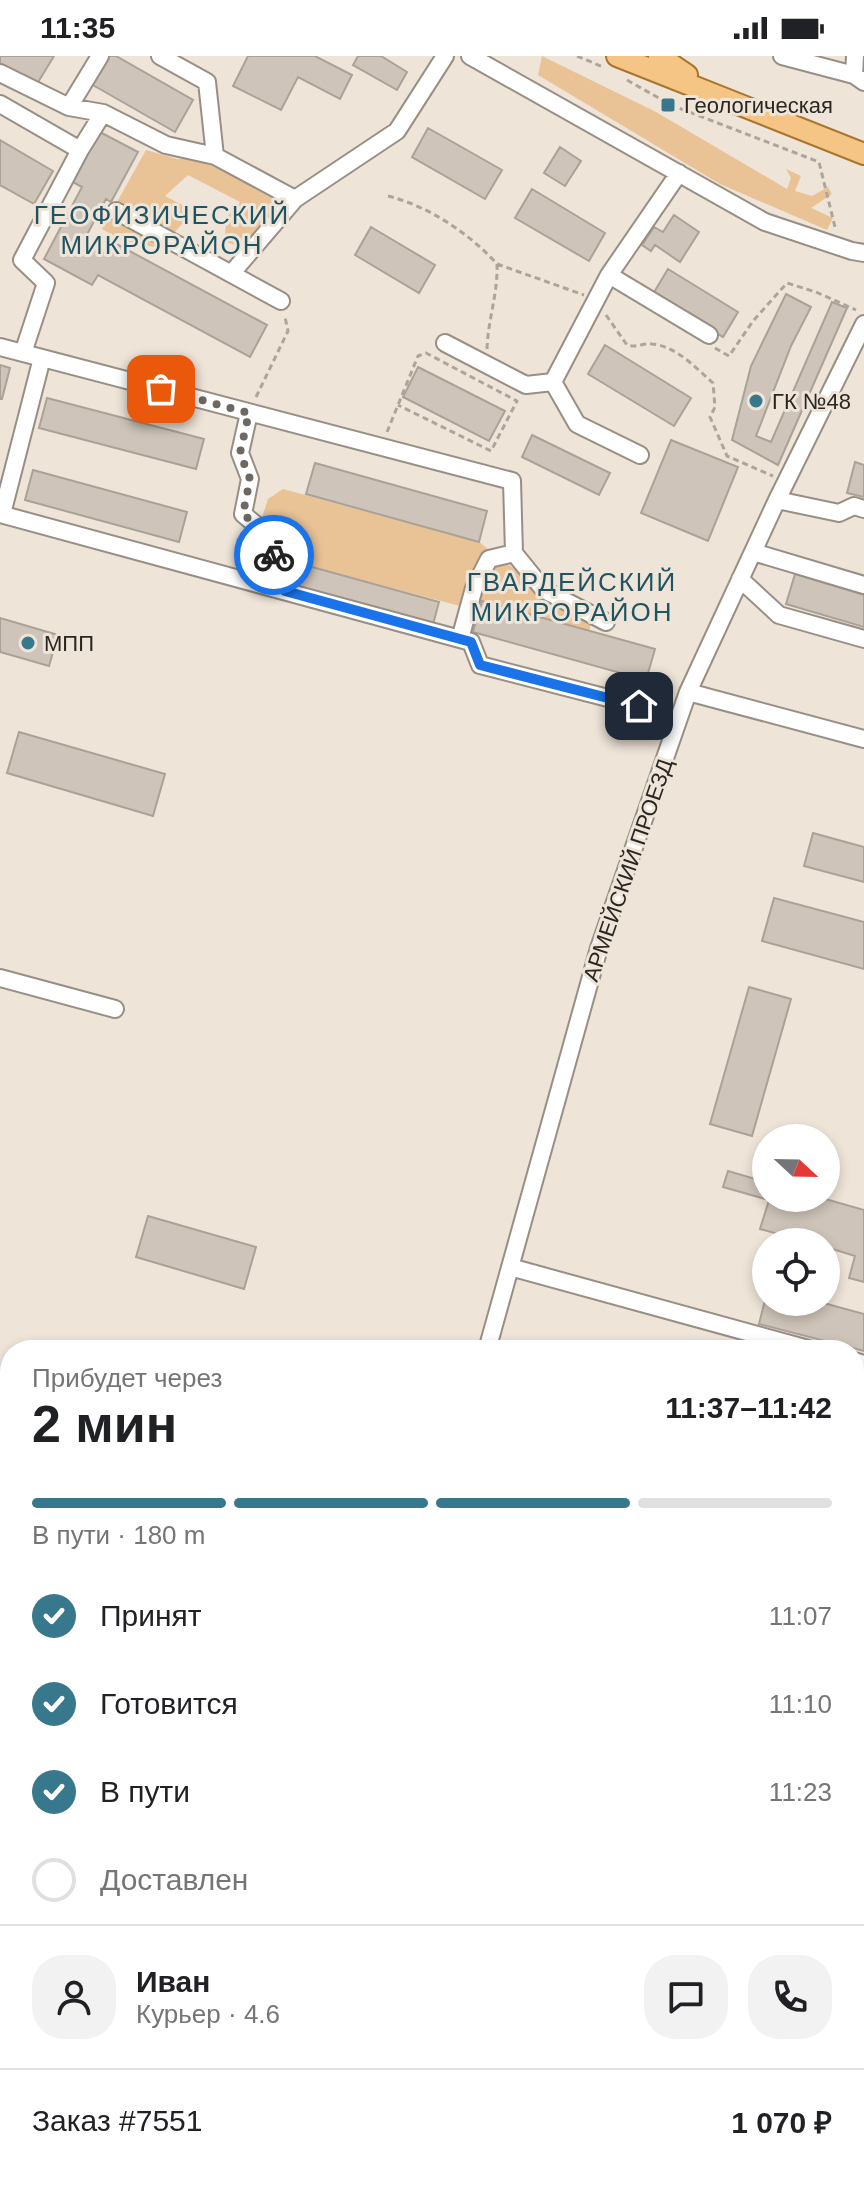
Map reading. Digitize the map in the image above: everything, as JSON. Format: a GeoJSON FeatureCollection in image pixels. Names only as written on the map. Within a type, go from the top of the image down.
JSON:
{"type":"FeatureCollection","features":[{"type":"Feature","properties":{"kind":"main road"},"geometry":{"type":"LineString","coordinates":[[635,56],[720,97],[864,154]]}},
{"type":"Feature","properties":{"kind":"main road"},"geometry":{"type":"LineString","coordinates":[[659,56],[720,97]]}},
{"type":"Feature","properties":{"kind":"main road"},"geometry":{"type":"LineString","coordinates":[[612,66],[720,97]]}},
{"type":"Feature","properties":{"kind":"street"},"geometry":{"type":"LineString","coordinates":[[69,107],[100,56]]}},
{"type":"Feature","properties":{"kind":"street"},"geometry":{"type":"LineString","coordinates":[[160,56],[207,82],[215,156]]}},
{"type":"Feature","properties":{"kind":"street"},"geometry":{"type":"LineString","coordinates":[[231,274],[295,199],[397,131],[445,56]]}},
{"type":"Feature","properties":{"kind":"street"},"geometry":{"type":"LineString","coordinates":[[470,56],[765,222],[864,253]]}},
{"type":"Feature","properties":{"kind":"street"},"geometry":{"type":"LineString","coordinates":[[782,56],[859,79],[855,56]]}},
{"type":"Feature","properties":{"kind":"street"},"geometry":{"type":"LineString","coordinates":[[0,73],[69,107],[103,113],[166,145],[215,156],[295,199]]}},
{"type":"Feature","properties":{"kind":"street"},"geometry":{"type":"LineString","coordinates":[[0,104],[80,150]]}},
{"type":"Feature","properties":{"kind":"street"},"geometry":{"type":"LineString","coordinates":[[23,353],[46,283],[22,260],[103,113]]}},
{"type":"Feature","properties":{"kind":"street"},"geometry":{"type":"LineString","coordinates":[[553,382],[609,275],[679,173]]}},
{"type":"Feature","properties":{"kind":"street"},"geometry":{"type":"LineString","coordinates":[[116,211],[281,301]]}},
{"type":"Feature","properties":{"kind":"street"},"geometry":{"type":"LineString","coordinates":[[609,275],[707,338]]}},
{"type":"Feature","properties":{"kind":"street","name":"АРМЕЙСКИЙ ПРОЕЗД"},"geometry":{"type":"LineString","coordinates":[[490,1340],[599,948],[688,692],[777,500],[864,324]]}},
{"type":"Feature","properties":{"kind":"street"},"geometry":{"type":"LineString","coordinates":[[445,343],[526,385],[553,382]]}},
{"type":"Feature","properties":{"kind":"street"},"geometry":{"type":"LineString","coordinates":[[0,347],[512,481],[514,553],[544,590],[606,622]]}},
{"type":"Feature","properties":{"kind":"street"},"geometry":{"type":"LineString","coordinates":[[42,358],[1,514],[471,642],[480,665],[639,706]]}},
{"type":"Feature","properties":{"kind":"street"},"geometry":{"type":"LineString","coordinates":[[553,382],[577,424],[640,455]]}},
{"type":"Feature","properties":{"kind":"street"},"geometry":{"type":"LineString","coordinates":[[249,413],[240,453],[250,479],[243,514],[268,535],[285,591]]}},
{"type":"Feature","properties":{"kind":"street"},"geometry":{"type":"LineString","coordinates":[[777,500],[839,513],[854,506],[864,509]]}},
{"type":"Feature","properties":{"kind":"street"},"geometry":{"type":"LineString","coordinates":[[753,552],[864,585]]}},
{"type":"Feature","properties":{"kind":"street"},"geometry":{"type":"LineString","coordinates":[[460,639],[474,588],[489,559],[514,553]]}},
{"type":"Feature","properties":{"kind":"street"},"geometry":{"type":"LineString","coordinates":[[740,579],[779,615],[864,639]]}},
{"type":"Feature","properties":{"kind":"street"},"geometry":{"type":"LineString","coordinates":[[688,692],[864,739]]}},
{"type":"Feature","properties":{"kind":"street"},"geometry":{"type":"LineString","coordinates":[[0,978],[115,1009]]}},
{"type":"Feature","properties":{"kind":"street"},"geometry":{"type":"LineString","coordinates":[[510,1267],[776,1340]]}},
{"type":"Feature","properties":{"kind":"path"},"geometry":{"type":"LineString","coordinates":[[577,56],[612,66],[671,105],[819,162],[839,246]]}},
{"type":"Feature","properties":{"kind":"path"},"geometry":{"type":"LineString","coordinates":[[388,196],[451,224],[497,264],[596,299],[627,345],[633,347],[648,343],[682,356],[713,383],[715,407],[710,417],[727,456],[786,482]]}},
{"type":"Feature","properties":{"kind":"path"},"geometry":{"type":"LineString","coordinates":[[486,384],[490,318],[498,285],[497,264]]}},
{"type":"Feature","properties":{"kind":"path"},"geometry":{"type":"LineString","coordinates":[[707,338],[729,356],[753,321],[787,283],[816,292],[864,314]]}},
{"type":"Feature","properties":{"kind":"path"},"geometry":{"type":"LineString","coordinates":[[249,413],[288,331],[281,301]]}},
{"type":"Feature","properties":{"kind":"path"},"geometry":{"type":"LineString","coordinates":[[381,447],[398,405],[418,356],[426,353],[517,401],[491,451],[398,405]]}},
{"type":"Feature","properties":{"kind":"shaded area"},"geometry":{"type":"Polygon","coordinates":[[[542,56],[656,112],[787,189],[791,178],[786,169],[801,176],[795,191],[812,196],[828,187],[832,194],[811,208],[833,218],[827,230],[720,184],[538,75],[542,56]]]}},
{"type":"Feature","properties":{"kind":"shaded area"},"geometry":{"type":"Polygon","coordinates":[[[146,150],[177,159],[215,156],[295,199],[251,251],[224,241],[227,217],[240,202],[188,175],[165,196],[194,211],[160,248],[123,241],[102,229],[146,150]]]}},
{"type":"Feature","properties":{"kind":"shaded area"},"geometry":{"type":"Polygon","coordinates":[[[283,489],[479,542],[518,572],[540,594],[591,621],[588,640],[283,559],[286,542],[259,527],[268,499],[283,489]]]}},
{"type":"Feature","properties":{"kind":"building"},"geometry":{"type":"Polygon","coordinates":[[[0,56],[54,56],[37,84],[0,63],[0,56]]]}},
{"type":"Feature","properties":{"kind":"building"},"geometry":{"type":"Polygon","coordinates":[[[107,56],[116,56],[193,100],[175,132],[91,84],[107,56]]]}},
{"type":"Feature","properties":{"kind":"building"},"geometry":{"type":"Polygon","coordinates":[[[248,56],[315,56],[352,75],[340,99],[298,77],[281,110],[233,86],[248,56]]]}},
{"type":"Feature","properties":{"kind":"building"},"geometry":{"type":"Polygon","coordinates":[[[358,56],[381,56],[407,72],[397,90],[353,65],[358,56]]]}},
{"type":"Feature","properties":{"kind":"building"},"geometry":{"type":"Polygon","coordinates":[[[428,128],[502,170],[485,199],[412,157],[428,128]]]}},
{"type":"Feature","properties":{"kind":"building"},"geometry":{"type":"Polygon","coordinates":[[[98,131],[138,152],[111,202],[106,199],[83,242],[105,254],[111,241],[267,325],[250,357],[98,275],[92,285],[44,259],[82,187],[71,181],[98,131]]]}},
{"type":"Feature","properties":{"kind":"building"},"geometry":{"type":"Polygon","coordinates":[[[0,140],[53,171],[34,204],[0,185],[0,140]]]}},
{"type":"Feature","properties":{"kind":"building"},"geometry":{"type":"Polygon","coordinates":[[[560,147],[581,161],[565,186],[544,173],[560,147]]]}},
{"type":"Feature","properties":{"kind":"building"},"geometry":{"type":"Polygon","coordinates":[[[532,189],[605,233],[589,261],[515,218],[532,189]]]}},
{"type":"Feature","properties":{"kind":"building"},"geometry":{"type":"Polygon","coordinates":[[[674,215],[699,232],[680,262],[655,245],[651,251],[642,245],[654,227],[663,232],[674,215]]]}},
{"type":"Feature","properties":{"kind":"building"},"geometry":{"type":"Polygon","coordinates":[[[371,227],[435,265],[419,293],[355,255],[371,227]]]}},
{"type":"Feature","properties":{"kind":"building"},"geometry":{"type":"Polygon","coordinates":[[[668,269],[738,312],[723,337],[653,294],[668,269]]]}},
{"type":"Feature","properties":{"kind":"building","name":"ГК №48"},"geometry":{"type":"Polygon","coordinates":[[[786,294],[811,307],[791,346],[756,436],[771,442],[832,302],[847,308],[778,465],[732,440],[751,366],[786,294]]]}},
{"type":"Feature","properties":{"kind":"building"},"geometry":{"type":"Polygon","coordinates":[[[605,345],[691,398],[674,426],[588,374],[605,345]]]}},
{"type":"Feature","properties":{"kind":"building"},"geometry":{"type":"Polygon","coordinates":[[[0,365],[10,368],[2,399],[0,399],[0,365]]]}},
{"type":"Feature","properties":{"kind":"building"},"geometry":{"type":"Polygon","coordinates":[[[418,367],[505,411],[489,441],[403,397],[418,367]]]}},
{"type":"Feature","properties":{"kind":"building"},"geometry":{"type":"Polygon","coordinates":[[[47,398],[204,439],[196,469],[39,428],[47,398]]]}},
{"type":"Feature","properties":{"kind":"building"},"geometry":{"type":"Polygon","coordinates":[[[532,435],[610,473],[599,495],[522,457],[532,435]]]}},
{"type":"Feature","properties":{"kind":"building"},"geometry":{"type":"Polygon","coordinates":[[[671,440],[738,467],[708,541],[641,513],[671,440]]]}},
{"type":"Feature","properties":{"kind":"building"},"geometry":{"type":"Polygon","coordinates":[[[855,462],[864,465],[864,497],[847,493],[855,462]]]}},
{"type":"Feature","properties":{"kind":"building"},"geometry":{"type":"Polygon","coordinates":[[[315,463],[487,511],[479,542],[306,494],[315,463]]]}},
{"type":"Feature","properties":{"kind":"building"},"geometry":{"type":"Polygon","coordinates":[[[33,470],[187,512],[179,542],[25,500],[33,470]]]}},
{"type":"Feature","properties":{"kind":"building"},"geometry":{"type":"Polygon","coordinates":[[[283,559],[439,602],[431,632],[275,589],[283,559]]]}},
{"type":"Feature","properties":{"kind":"building"},"geometry":{"type":"Polygon","coordinates":[[[795,574],[864,595],[864,627],[786,604],[795,574]]]}},
{"type":"Feature","properties":{"kind":"building"},"geometry":{"type":"Polygon","coordinates":[[[482,601],[655,649],[646,680],[473,632],[482,601]]]}},
{"type":"Feature","properties":{"kind":"building","name":"МПП"},"geometry":{"type":"Polygon","coordinates":[[[0,618],[58,635],[49,666],[0,652],[0,618]]]}},
{"type":"Feature","properties":{"kind":"building"},"geometry":{"type":"Polygon","coordinates":[[[19,732],[165,774],[153,816],[7,773],[19,732]]]}},
{"type":"Feature","properties":{"kind":"building"},"geometry":{"type":"Polygon","coordinates":[[[813,833],[864,847],[864,882],[804,866],[813,833]]]}},
{"type":"Feature","properties":{"kind":"building"},"geometry":{"type":"Polygon","coordinates":[[[774,898],[864,922],[864,969],[762,941],[774,898]]]}},
{"type":"Feature","properties":{"kind":"building"},"geometry":{"type":"Polygon","coordinates":[[[749,987],[791,999],[755,1124],[752,1124],[752,1136],[710,1124],[749,987]]]}},
{"type":"Feature","properties":{"kind":"building"},"geometry":{"type":"Polygon","coordinates":[[[728,1171],[752,1178],[752,1195],[723,1187],[728,1171]]]}},
{"type":"Feature","properties":{"kind":"building"},"geometry":{"type":"Polygon","coordinates":[[[840,1203],[864,1210],[864,1282],[849,1278],[855,1256],[840,1251],[840,1228],[760,1228],[765,1212],[840,1212],[840,1203]]]}},
{"type":"Feature","properties":{"kind":"building"},"geometry":{"type":"Polygon","coordinates":[[[148,1216],[256,1247],[244,1289],[136,1257],[148,1216]]]}},
{"type":"Feature","properties":{"kind":"building"},"geometry":{"type":"Polygon","coordinates":[[[840,1307],[864,1314],[864,1340],[821,1340],[759,1324],[761,1316],[840,1316],[840,1307]]]}},
{"type":"Feature","properties":{"kind":"way so far"},"geometry":{"type":"LineString","coordinates":[[161,389],[249,413],[240,453],[250,479],[243,514],[268,535],[274,555]]}},
{"type":"Feature","properties":{"kind":"place","name":"Геологическая"},"geometry":{"type":"Point","coordinates":[668,105]}},
{"type":"Feature","properties":{"kind":"place","name":"ГК №48"},"geometry":{"type":"Point","coordinates":[756,401]}},
{"type":"Feature","properties":{"kind":"place","name":"МПП"},"geometry":{"type":"Point","coordinates":[28,643]}},
{"type":"Feature","properties":{"kind":"district","name":"ГЕОФИЗИЧЕСКИЙ МИКРОРАЙОН"},"geometry":{"type":"Point","coordinates":[162,230]}},
{"type":"Feature","properties":{"kind":"district","name":"ГВАРДЕЙСКИЙ МИКРОРАЙОН"},"geometry":{"type":"Point","coordinates":[572,597]}},
{"type":"Feature","properties":{"kind":"route"},"geometry":{"type":"LineString","coordinates":[[274,555],[285,591],[471,642],[480,665],[639,706]]}}]}
